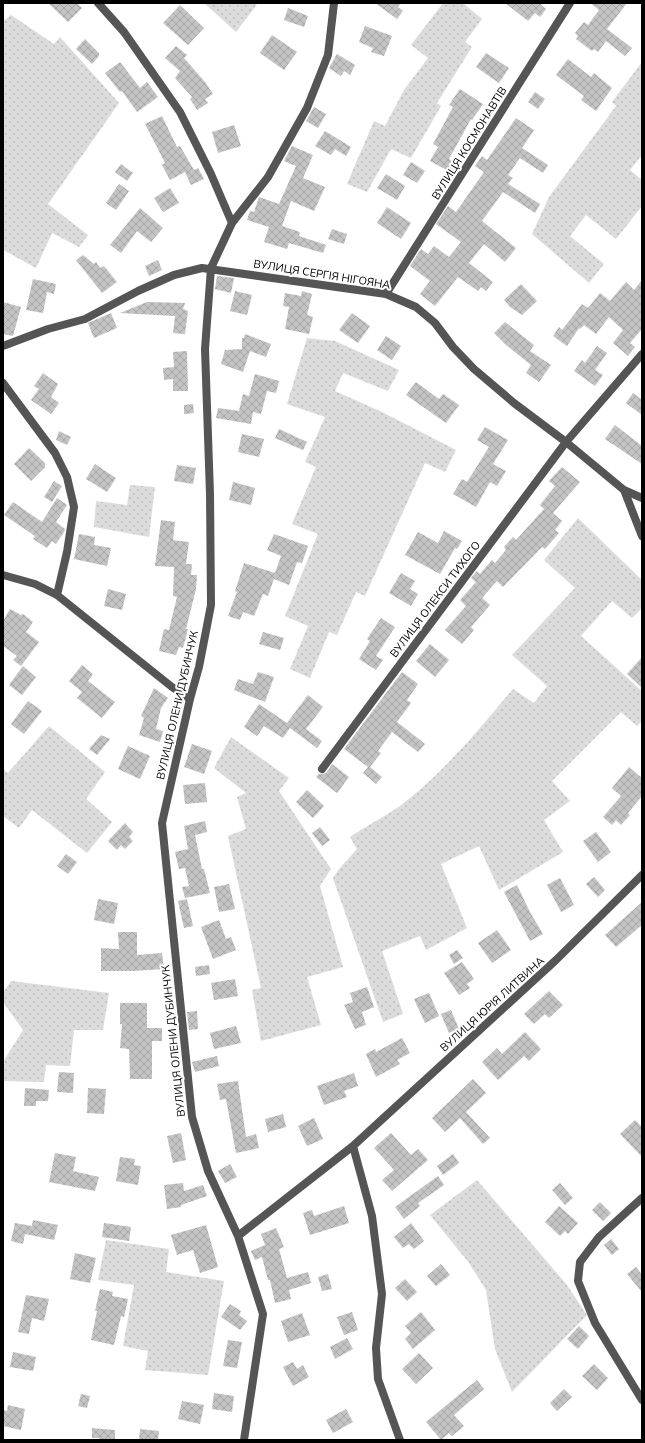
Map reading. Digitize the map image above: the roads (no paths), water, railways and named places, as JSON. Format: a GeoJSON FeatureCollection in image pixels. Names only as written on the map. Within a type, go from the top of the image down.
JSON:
{"type":"FeatureCollection","features":[{"type":"Feature","properties":{"kind":"street"},"geometry":{"type":"LineString","coordinates":[[98,3],[124,32],[180,112],[211,174],[232,223]]}},
{"type":"Feature","properties":{"kind":"street","name":"ВУЛИЦЯ ОЛЕНИ ДУБИНЧУК"},"geometry":{"type":"LineString","coordinates":[[244,1440],[263,1314],[238,1236],[208,1171],[192,1117],[162,823],[190,699],[199,667],[211,605],[210,494],[205,349],[211,268],[232,223],[268,177],[307,108],[328,55],[334,3]]}},
{"type":"Feature","properties":{"kind":"street","name":"ВУЛИЦЯ КОСМОНАВТІВ"},"geometry":{"type":"LineString","coordinates":[[386,294],[570,3]]}},
{"type":"Feature","properties":{"kind":"street","name":"ВУЛИЦЯ СЕРГІЯ НІГОЯНА"},"geometry":{"type":"LineString","coordinates":[[3,346],[48,329],[85,319],[138,291],[174,276],[202,268],[211,268],[386,294],[416,307],[435,323],[453,347],[474,369],[514,403],[566,442],[624,490],[642,536]]}},
{"type":"Feature","properties":{"kind":"street"},"geometry":{"type":"LineString","coordinates":[[566,442],[642,354]]}},
{"type":"Feature","properties":{"kind":"street"},"geometry":{"type":"LineString","coordinates":[[3,383],[55,453],[67,477],[74,507],[67,552],[57,595]]}},
{"type":"Feature","properties":{"kind":"street","name":"ВУЛИЦЯ ОЛЕКСИ ТИХОГО"},"geometry":{"type":"LineString","coordinates":[[322,769],[566,442]]}},
{"type":"Feature","properties":{"kind":"street"},"geometry":{"type":"LineString","coordinates":[[624,490],[642,498]]}},
{"type":"Feature","properties":{"kind":"street"},"geometry":{"type":"LineString","coordinates":[[3,575],[35,584],[57,595],[172,687],[190,699]]}},
{"type":"Feature","properties":{"kind":"street","name":"ВУЛИЦЯ ЮРІЯ ЛИТВИНА"},"geometry":{"type":"LineString","coordinates":[[238,1236],[353,1146],[556,960],[642,876]]}},
{"type":"Feature","properties":{"kind":"street"},"geometry":{"type":"LineString","coordinates":[[353,1146],[372,1216],[382,1294],[376,1348],[378,1379],[400,1440]]}},
{"type":"Feature","properties":{"kind":"street"},"geometry":{"type":"LineString","coordinates":[[642,1198],[599,1238],[580,1262],[578,1281],[595,1323],[642,1400]]}}]}
